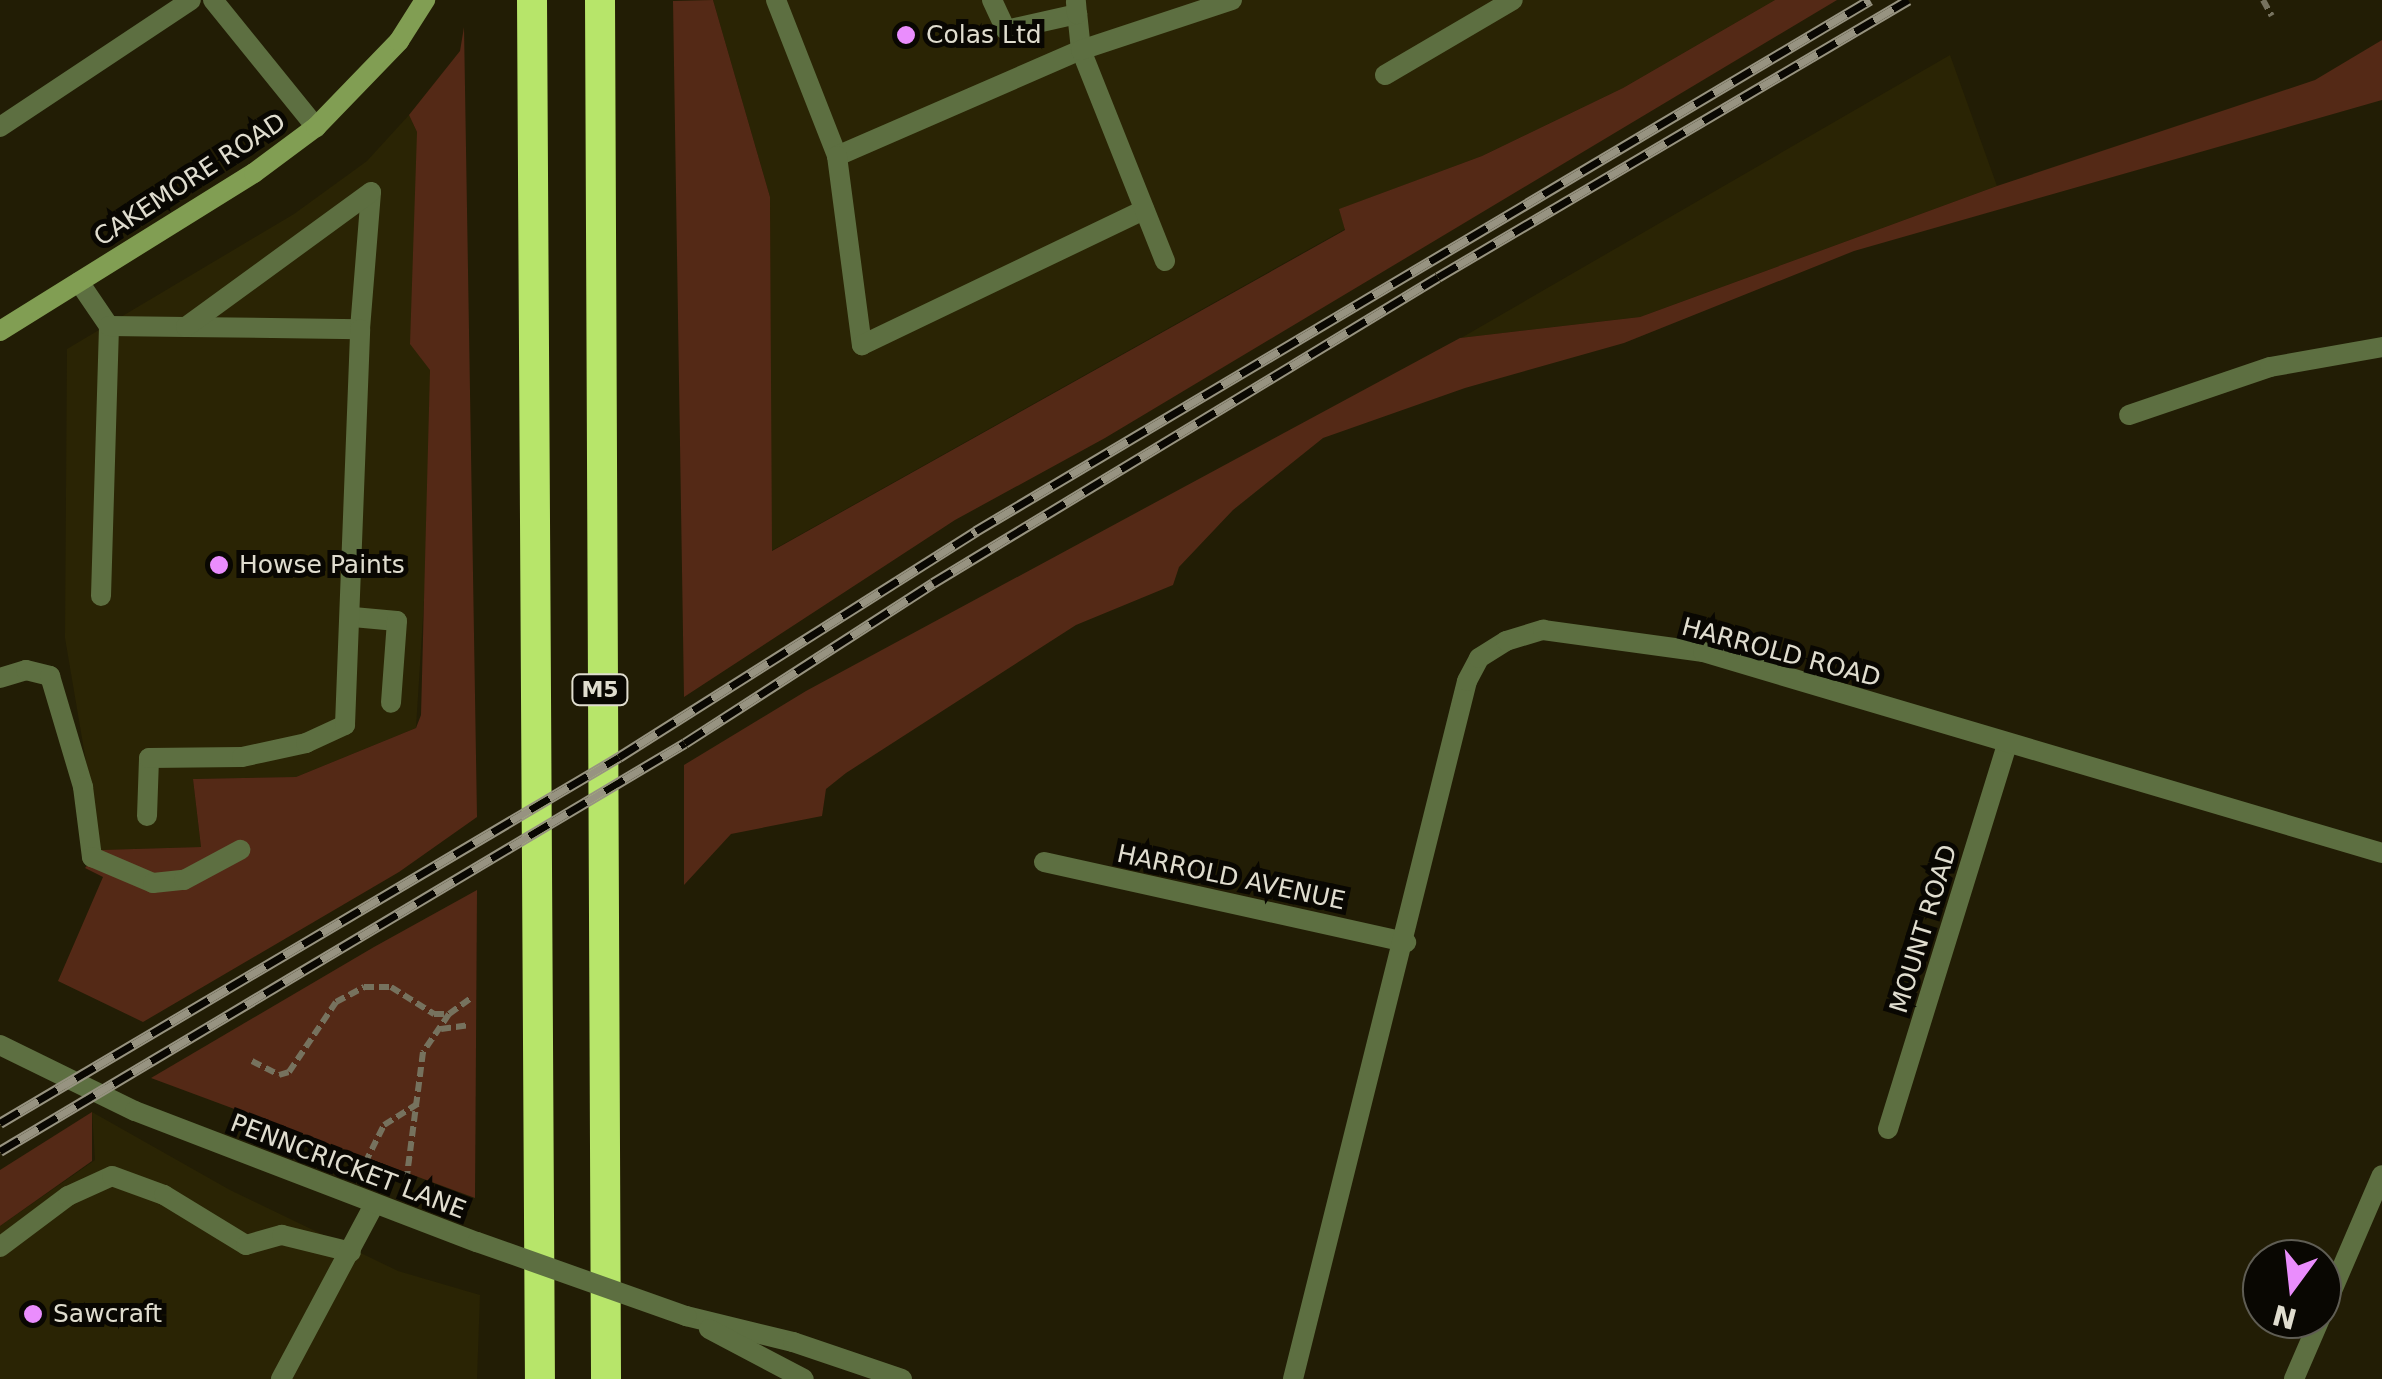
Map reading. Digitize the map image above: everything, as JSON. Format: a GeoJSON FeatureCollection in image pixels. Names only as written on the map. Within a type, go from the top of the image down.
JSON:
{"type":"FeatureCollection","features":[{"type":"Feature","properties":{"kind":"highway","name":"M5"},"geometry":{"type":"LineString","coordinates":[[532,0],[540,1379]]}},
{"type":"Feature","properties":{"kind":"highway","name":"M5"},"geometry":{"type":"LineString","coordinates":[[600,0],[606,1379]]}},
{"type":"Feature","properties":{"kind":"main road","name":"CAKEMORE ROAD"},"geometry":{"type":"LineString","coordinates":[[0,331],[316,126],[400,42],[425,0]]}},
{"type":"Feature","properties":{"kind":"street"},"geometry":{"type":"LineString","coordinates":[[0,128],[192,0]]}},
{"type":"Feature","properties":{"kind":"street"},"geometry":{"type":"LineString","coordinates":[[212,0],[316,126]]}},
{"type":"Feature","properties":{"kind":"street"},"geometry":{"type":"LineString","coordinates":[[776,0],[836,156],[862,345],[1144,210]]}},
{"type":"Feature","properties":{"kind":"street"},"geometry":{"type":"LineString","coordinates":[[992,0],[1006,30],[1076,7],[1082,50],[1165,261]]}},
{"type":"Feature","properties":{"kind":"street"},"geometry":{"type":"LineString","coordinates":[[836,156],[1082,50],[1232,0]]}},
{"type":"Feature","properties":{"kind":"street"},"geometry":{"type":"LineString","coordinates":[[1385,74],[1513,0]]}},
{"type":"Feature","properties":{"kind":"street"},"geometry":{"type":"LineString","coordinates":[[147,816],[149,758],[242,757],[306,744],[345,725],[360,329],[370,192],[186,327]]}},
{"type":"Feature","properties":{"kind":"street"},"geometry":{"type":"LineString","coordinates":[[80,282],[109,326],[101,596]]}},
{"type":"Feature","properties":{"kind":"street"},"geometry":{"type":"LineString","coordinates":[[109,326],[360,329]]}},
{"type":"Feature","properties":{"kind":"street"},"geometry":{"type":"LineString","coordinates":[[2129,415],[2270,368],[2382,348]]}},
{"type":"Feature","properties":{"kind":"street"},"geometry":{"type":"LineString","coordinates":[[352,617],[397,621],[391,703]]}},
{"type":"Feature","properties":{"kind":"street","name":"HARROLD ROAD"},"geometry":{"type":"LineString","coordinates":[[1293,1379],[1406,942],[1467,681],[1479,658],[1506,642],[1543,630],[1703,652],[2382,853]]}},
{"type":"Feature","properties":{"kind":"street"},"geometry":{"type":"LineString","coordinates":[[0,678],[26,670],[50,676],[83,787],[92,857],[152,883],[184,880],[240,850]]}},
{"type":"Feature","properties":{"kind":"street","name":"MOUNT ROAD"},"geometry":{"type":"LineString","coordinates":[[1888,1129],[2007,744]]}},
{"type":"Feature","properties":{"kind":"street","name":"HARROLD AVENUE"},"geometry":{"type":"LineString","coordinates":[[1044,862],[1406,942]]}},
{"type":"Feature","properties":{"kind":"street","name":"PENNCRICKET LANE"},"geometry":{"type":"LineString","coordinates":[[0,1045],[135,1112],[374,1205],[686,1316],[793,1342],[902,1379]]}},
{"type":"Feature","properties":{"kind":"street"},"geometry":{"type":"LineString","coordinates":[[2342,1267],[2382,1175]]}},
{"type":"Feature","properties":{"kind":"street"},"geometry":{"type":"LineString","coordinates":[[0,1246],[68,1196],[112,1176],[164,1194],[246,1245],[282,1235],[351,1252]]}},
{"type":"Feature","properties":{"kind":"street"},"geometry":{"type":"LineString","coordinates":[[281,1379],[374,1205]]}},
{"type":"Feature","properties":{"kind":"street","name":"PENNCRICKET LANE"},"geometry":{"type":"LineString","coordinates":[[686,1316],[804,1379]]}},
{"type":"Feature","properties":{"kind":"street"},"geometry":{"type":"LineString","coordinates":[[2294,1379],[2311,1339]]}},
{"type":"Feature","properties":{"kind":"path"},"geometry":{"type":"LineString","coordinates":[[2263,0],[2272,16]]}},
{"type":"Feature","properties":{"kind":"path"},"geometry":{"type":"LineString","coordinates":[[252,1061],[279,1076],[288,1072],[336,1002],[364,987],[391,987],[434,1014],[449,1014]]}},
{"type":"Feature","properties":{"kind":"path"},"geometry":{"type":"LineString","coordinates":[[407,1175],[420,1103],[423,1052],[449,1014],[472,997]]}},
{"type":"Feature","properties":{"kind":"path"},"geometry":{"type":"LineString","coordinates":[[440,1029],[470,1025]]}},
{"type":"Feature","properties":{"kind":"path"},"geometry":{"type":"LineString","coordinates":[[365,1162],[384,1125],[420,1103]]}},
{"type":"Feature","properties":{"kind":"shaded area"},"geometry":{"type":"Polygon","coordinates":[[[713,0],[1775,0],[1623,88],[1482,156],[1340,209],[1345,229],[771,551],[770,197],[713,0]]]}},
{"type":"Feature","properties":{"kind":"shaded area"},"geometry":{"type":"Polygon","coordinates":[[[713,0],[770,197],[772,551],[1345,230],[1339,209],[1482,156],[1623,88],[1775,0],[1837,0],[1105,438],[955,520],[684,697],[673,1],[713,0]]]}},
{"type":"Feature","properties":{"kind":"shaded area"},"geometry":{"type":"Polygon","coordinates":[[[464,27],[477,817],[399,872],[143,1022],[58,981],[103,877],[85,868],[101,850],[201,847],[193,779],[296,777],[416,728],[421,715],[430,370],[410,344],[417,132],[409,115],[460,51],[464,27]]]}},
{"type":"Feature","properties":{"kind":"shaded area"},"geometry":{"type":"Polygon","coordinates":[[[2382,40],[2382,100],[1854,251],[1624,343],[1465,388],[1323,438],[1233,510],[1179,567],[1173,585],[1076,625],[846,773],[826,789],[822,816],[731,834],[684,885],[684,765],[806,691],[1460,338],[1640,317],[1997,186],[2315,80],[2382,40]]]}},
{"type":"Feature","properties":{"kind":"shaded area"},"geometry":{"type":"Polygon","coordinates":[[[1950,55],[1997,186],[1640,317],[1461,338],[1950,55]]]}},
{"type":"Feature","properties":{"kind":"shaded area"},"geometry":{"type":"Polygon","coordinates":[[[409,115],[417,132],[423,353],[430,369],[431,490],[416,728],[296,777],[193,779],[201,847],[101,850],[65,638],[67,349],[294,214],[367,161],[409,115]]]}},
{"type":"Feature","properties":{"kind":"shaded area"},"geometry":{"type":"Polygon","coordinates":[[[477,890],[475,1198],[151,1078],[374,947],[477,890]]]}},
{"type":"Feature","properties":{"kind":"shaded area"},"geometry":{"type":"Polygon","coordinates":[[[92,1112],[230,1190],[398,1271],[480,1295],[477,1379],[0,1379],[0,1226],[95,1160],[92,1112]]]}},
{"type":"Feature","properties":{"kind":"shaded area"},"geometry":{"type":"Polygon","coordinates":[[[92,1112],[92,1161],[0,1226],[0,1170],[92,1112]]]}},
{"type":"Feature","properties":{"kind":"railway"},"geometry":{"type":"LineString","coordinates":[[0,1123],[619,757],[976,531],[1870,0]]}},
{"type":"Feature","properties":{"kind":"railway"},"geometry":{"type":"LineString","coordinates":[[0,1151],[685,743],[933,583],[1438,277],[1908,0]]}},
{"type":"Feature","properties":{"kind":"place","name":"Colas Ltd"},"geometry":{"type":"Point","coordinates":[906,35]}},
{"type":"Feature","properties":{"kind":"place","name":"Howse Paints"},"geometry":{"type":"Point","coordinates":[219,565]}},
{"type":"Feature","properties":{"kind":"place","name":"Sawcraft"},"geometry":{"type":"Point","coordinates":[33,1314]}}]}
